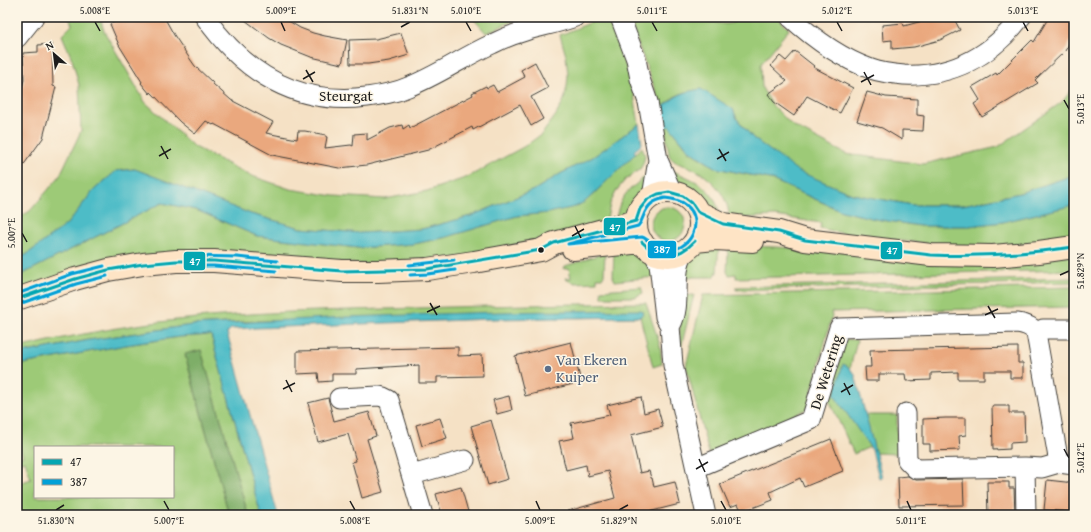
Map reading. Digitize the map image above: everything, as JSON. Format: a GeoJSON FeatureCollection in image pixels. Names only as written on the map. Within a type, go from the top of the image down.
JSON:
{"type":"FeatureCollection","features":[{"type":"Feature","properties":{"kind":"main road"},"geometry":{"type":"LineString","coordinates":[[689,247],[700,230],[700,218],[692,203],[686,198],[662,195],[642,205],[636,221],[637,230],[648,247],[661,255],[676,255],[689,247],[715,239],[793,243],[805,240]]}},
{"type":"Feature","properties":{"kind":"main road"},"geometry":{"type":"LineString","coordinates":[[698,212],[723,224],[779,232],[805,240],[931,255],[993,256],[1074,247]]}},
{"type":"Feature","properties":{"kind":"main road"},"geometry":{"type":"LineString","coordinates":[[17,299],[75,279],[108,270],[176,261],[214,261],[264,264],[305,269],[378,271],[434,268],[541,250],[554,243],[636,221]]}},
{"type":"Feature","properties":{"kind":"main road"},"geometry":{"type":"LineString","coordinates":[[541,250],[549,252],[587,247],[648,247]]}},
{"type":"Feature","properties":{"kind":"street"},"geometry":{"type":"LineString","coordinates":[[17,38],[34,17]]}},
{"type":"Feature","properties":{"kind":"street","name":"Steurgat"},"geometry":{"type":"LineString","coordinates":[[205,17],[222,39],[246,63],[270,80],[310,96],[339,99],[379,96],[407,88],[491,44],[521,24],[575,17]]}},
{"type":"Feature","properties":{"kind":"street"},"geometry":{"type":"LineString","coordinates":[[620,17],[636,59],[640,79],[648,102],[662,195]]}},
{"type":"Feature","properties":{"kind":"street"},"geometry":{"type":"LineString","coordinates":[[790,17],[816,40],[856,63],[884,73],[913,76],[935,74],[958,68],[979,57],[1000,41],[1021,17]]}},
{"type":"Feature","properties":{"kind":"street"},"geometry":{"type":"LineString","coordinates":[[648,247],[659,264],[665,317],[670,326],[673,365],[706,515]]}},
{"type":"Feature","properties":{"kind":"street"},"geometry":{"type":"LineString","coordinates":[[670,326],[675,318],[678,264],[689,247]]}},
{"type":"Feature","properties":{"kind":"street","name":"De Wetering"},"geometry":{"type":"LineString","coordinates":[[696,468],[811,420],[839,328],[1017,323],[1028,326],[1036,333]]}},
{"type":"Feature","properties":{"kind":"street"},"geometry":{"type":"LineString","coordinates":[[906,413],[907,460],[916,469],[1042,468],[1066,464],[1036,333],[1044,329],[1074,329]]}},
{"type":"Feature","properties":{"kind":"street"},"geometry":{"type":"LineString","coordinates":[[339,398],[379,396],[390,400],[424,515]]}},
{"type":"Feature","properties":{"kind":"street"},"geometry":{"type":"LineString","coordinates":[[412,475],[465,460]]}},
{"type":"Feature","properties":{"kind":"street"},"geometry":{"type":"LineString","coordinates":[[1025,467],[1026,515]]}},
{"type":"Feature","properties":{"kind":"green space"},"geometry":{"type":"Polygon","coordinates":[[[69,17],[100,17],[104,31],[145,102],[193,146],[249,175],[290,189],[334,196],[385,199],[427,191],[468,177],[525,146],[542,134],[556,115],[564,100],[568,75],[566,56],[560,35],[602,18],[607,19],[611,25],[632,83],[639,124],[593,157],[560,174],[536,189],[471,216],[422,229],[361,233],[301,228],[251,214],[134,169],[116,171],[94,190],[67,224],[26,255],[17,258],[17,219],[30,211],[59,177],[81,131],[79,85],[72,59],[62,35],[72,25],[69,17]]]}},
{"type":"Feature","properties":{"kind":"green space"},"geometry":{"type":"Polygon","coordinates":[[[472,17],[522,17],[486,33],[472,17]]]}},
{"type":"Feature","properties":{"kind":"green space"},"geometry":{"type":"Polygon","coordinates":[[[628,17],[687,17],[702,21],[726,24],[732,23],[744,17],[777,17],[789,29],[761,64],[762,88],[773,106],[793,126],[846,154],[923,164],[998,147],[1062,102],[1074,87],[1074,175],[1020,193],[963,205],[913,205],[852,194],[798,172],[753,138],[737,119],[733,109],[685,92],[674,97],[662,108],[628,17]]]}},
{"type":"Feature","properties":{"kind":"green space"},"geometry":{"type":"Polygon","coordinates":[[[669,125],[689,151],[716,168],[770,179],[842,211],[875,219],[920,226],[969,226],[1003,222],[1074,205],[1074,238],[982,249],[854,236],[820,228],[821,223],[775,216],[742,218],[729,216],[725,200],[716,186],[704,175],[678,163],[669,155],[665,128],[669,125]]]}},
{"type":"Feature","properties":{"kind":"green space"},"geometry":{"type":"Polygon","coordinates":[[[642,147],[645,156],[643,164],[640,169],[625,180],[617,190],[610,204],[607,219],[600,225],[464,257],[362,264],[265,256],[17,289],[17,277],[162,203],[196,210],[257,236],[358,248],[414,244],[447,237],[517,216],[548,213],[575,207],[586,201],[642,147]]]}},
{"type":"Feature","properties":{"kind":"green space"},"geometry":{"type":"Polygon","coordinates":[[[673,171],[695,181],[707,190],[716,202],[719,211],[702,208],[695,198],[677,183],[673,171]]]}},
{"type":"Feature","properties":{"kind":"green space"},"geometry":{"type":"Polygon","coordinates":[[[648,173],[644,194],[628,215],[616,221],[623,198],[631,188],[648,173]]]}},
{"type":"Feature","properties":{"kind":"green space"},"geometry":{"type":"Polygon","coordinates":[[[665,207],[671,207],[675,208],[682,214],[685,224],[684,231],[678,238],[671,241],[665,241],[661,240],[654,234],[651,227],[651,221],[652,217],[658,210],[665,207]]]}},
{"type":"Feature","properties":{"kind":"green space"},"geometry":{"type":"Polygon","coordinates":[[[719,244],[717,272],[714,277],[682,277],[688,262],[694,253],[703,248],[719,244]]]}},
{"type":"Feature","properties":{"kind":"green space"},"geometry":{"type":"Polygon","coordinates":[[[735,245],[812,249],[1074,255],[1074,270],[736,278],[736,274],[729,275],[727,272],[728,249],[735,245]]]}},
{"type":"Feature","properties":{"kind":"green space"},"geometry":{"type":"Polygon","coordinates":[[[614,249],[642,253],[645,255],[655,277],[615,281],[613,277],[614,249]]]}},
{"type":"Feature","properties":{"kind":"green space"},"geometry":{"type":"Polygon","coordinates":[[[605,254],[604,275],[602,278],[597,278],[597,282],[575,283],[567,280],[566,278],[571,278],[569,268],[564,269],[565,266],[605,254]]]}},
{"type":"Feature","properties":{"kind":"green space"},"geometry":{"type":"Polygon","coordinates":[[[1074,278],[1074,282],[736,290],[736,287],[1074,278]]]}},
{"type":"Feature","properties":{"kind":"green space"},"geometry":{"type":"Polygon","coordinates":[[[641,287],[643,293],[635,297],[602,297],[601,290],[641,287]]]}},
{"type":"Feature","properties":{"kind":"green space"},"geometry":{"type":"Polygon","coordinates":[[[1074,287],[1074,307],[831,312],[832,316],[807,409],[709,454],[686,366],[703,295],[1074,287]]]}},
{"type":"Feature","properties":{"kind":"green space"},"geometry":{"type":"Polygon","coordinates":[[[694,295],[681,348],[679,347],[682,296],[694,295]]]}},
{"type":"Feature","properties":{"kind":"green space"},"geometry":{"type":"Polygon","coordinates":[[[646,303],[660,345],[662,364],[653,367],[640,317],[258,321],[192,325],[89,340],[17,354],[17,348],[84,334],[151,323],[210,317],[327,311],[516,305],[646,303]]]}},
{"type":"Feature","properties":{"kind":"green space"},"geometry":{"type":"Polygon","coordinates":[[[211,335],[261,515],[248,515],[201,350],[185,355],[229,515],[17,515],[17,484],[31,479],[25,461],[17,463],[17,458],[23,456],[17,438],[17,365],[179,337],[211,335]]]}},
{"type":"Feature","properties":{"kind":"green space"},"geometry":{"type":"Polygon","coordinates":[[[845,339],[857,340],[850,369],[834,394],[870,447],[854,454],[830,402],[826,399],[840,360],[845,339]]]}},
{"type":"Feature","properties":{"kind":"green space"},"geometry":{"type":"Polygon","coordinates":[[[201,350],[248,515],[229,515],[185,354],[201,350]]]}},
{"type":"Feature","properties":{"kind":"green space"},"geometry":{"type":"Polygon","coordinates":[[[865,415],[897,415],[897,454],[875,453],[865,415]]]}},
{"type":"Feature","properties":{"kind":"water"},"geometry":{"type":"Polygon","coordinates":[[[701,89],[733,109],[737,119],[753,138],[798,171],[852,194],[913,205],[963,205],[1020,193],[1074,175],[1074,205],[1003,222],[969,226],[920,226],[875,219],[842,211],[770,179],[716,168],[689,150],[669,126],[665,128],[662,108],[671,100],[680,95],[689,91],[701,89]]]}},
{"type":"Feature","properties":{"kind":"water"},"geometry":{"type":"Polygon","coordinates":[[[639,124],[642,144],[634,151],[636,153],[586,201],[575,207],[548,213],[517,216],[447,237],[414,244],[358,248],[257,236],[196,210],[162,203],[17,277],[17,258],[26,255],[67,224],[94,190],[116,171],[135,169],[251,214],[301,228],[361,233],[422,229],[471,216],[536,189],[560,174],[593,157],[639,124]]]}},
{"type":"Feature","properties":{"kind":"water"},"geometry":{"type":"Polygon","coordinates":[[[640,310],[643,313],[640,317],[491,319],[231,329],[227,333],[278,515],[261,515],[211,335],[179,337],[126,345],[17,365],[17,354],[89,340],[192,325],[347,317],[498,312],[640,310]]]}},
{"type":"Feature","properties":{"kind":"water"},"geometry":{"type":"Polygon","coordinates":[[[843,364],[849,367],[855,375],[882,477],[879,478],[872,450],[834,395],[843,364]]]}},
{"type":"Feature","properties":{"kind":"building"},"geometry":{"type":"Polygon","coordinates":[[[125,17],[164,17],[195,66],[213,84],[231,100],[273,122],[266,133],[297,139],[298,131],[326,135],[325,148],[353,146],[354,134],[367,133],[367,140],[390,128],[402,125],[403,129],[409,125],[410,128],[473,95],[472,93],[486,86],[487,88],[493,85],[497,92],[525,77],[521,70],[535,62],[548,88],[531,97],[543,119],[531,126],[520,105],[473,130],[472,127],[428,150],[367,165],[339,168],[272,155],[206,121],[195,134],[180,122],[151,92],[150,94],[141,83],[142,82],[119,45],[110,24],[125,17]]]}},
{"type":"Feature","properties":{"kind":"building"},"geometry":{"type":"Polygon","coordinates":[[[241,17],[282,17],[300,28],[313,33],[347,40],[342,64],[311,57],[281,45],[241,17]]]}},
{"type":"Feature","properties":{"kind":"building"},"geometry":{"type":"Polygon","coordinates":[[[937,17],[953,17],[960,30],[940,40],[914,47],[892,49],[892,40],[883,41],[882,25],[903,23],[904,26],[937,17]]]}},
{"type":"Feature","properties":{"kind":"building"},"geometry":{"type":"Polygon","coordinates":[[[1049,17],[1074,17],[1074,36],[1065,51],[1035,80],[1038,83],[982,117],[974,104],[980,100],[972,87],[996,73],[997,75],[1032,40],[1034,42],[1049,17]]]}},
{"type":"Feature","properties":{"kind":"building"},"geometry":{"type":"Polygon","coordinates":[[[401,33],[409,55],[389,61],[368,64],[350,64],[349,40],[376,39],[401,33]]]}},
{"type":"Feature","properties":{"kind":"building"},"geometry":{"type":"Polygon","coordinates":[[[52,44],[53,86],[56,87],[43,138],[17,174],[17,107],[24,80],[23,53],[38,52],[38,45],[52,44]]]}},
{"type":"Feature","properties":{"kind":"building"},"geometry":{"type":"Polygon","coordinates":[[[795,51],[814,66],[813,67],[853,88],[840,113],[807,96],[794,116],[774,102],[768,94],[787,81],[771,66],[780,56],[786,61],[795,51]]]}},
{"type":"Feature","properties":{"kind":"building"},"geometry":{"type":"Polygon","coordinates":[[[867,92],[886,97],[917,99],[917,115],[924,116],[923,131],[902,130],[902,140],[882,128],[857,121],[867,92]]]}},
{"type":"Feature","properties":{"kind":"building"},"geometry":{"type":"Polygon","coordinates":[[[571,342],[581,382],[525,396],[515,356],[571,342]]]}},
{"type":"Feature","properties":{"kind":"building"},"geometry":{"type":"Polygon","coordinates":[[[458,347],[458,356],[482,355],[483,376],[437,377],[437,383],[419,383],[419,365],[356,369],[356,374],[332,374],[332,381],[319,382],[318,373],[297,374],[297,351],[458,347]]]}},
{"type":"Feature","properties":{"kind":"building"},"geometry":{"type":"Polygon","coordinates":[[[1018,347],[1018,363],[1023,363],[1023,378],[1010,378],[1010,371],[984,371],[984,379],[958,379],[958,372],[931,373],[931,380],[906,381],[905,374],[879,374],[879,381],[866,381],[865,367],[871,367],[870,350],[1018,347]]]}},
{"type":"Feature","properties":{"kind":"building"},"geometry":{"type":"Polygon","coordinates":[[[509,396],[512,410],[497,414],[493,400],[509,396]]]}},
{"type":"Feature","properties":{"kind":"building"},"geometry":{"type":"Polygon","coordinates":[[[641,397],[644,413],[658,409],[663,427],[631,435],[640,473],[649,471],[654,487],[675,482],[680,504],[636,515],[569,515],[568,511],[615,498],[608,471],[588,476],[586,465],[566,470],[559,441],[574,438],[571,423],[610,415],[607,405],[641,397]]]}},
{"type":"Feature","properties":{"kind":"building"},"geometry":{"type":"Polygon","coordinates":[[[328,398],[334,421],[369,412],[376,436],[367,439],[383,492],[362,498],[352,462],[356,461],[348,434],[318,442],[308,403],[328,398]]]}},
{"type":"Feature","properties":{"kind":"building"},"geometry":{"type":"Polygon","coordinates":[[[992,406],[1009,406],[1009,413],[1024,413],[1025,442],[1010,443],[1010,449],[993,450],[992,406]]]}},
{"type":"Feature","properties":{"kind":"building"},"geometry":{"type":"Polygon","coordinates":[[[440,418],[447,438],[422,446],[416,425],[440,418]]]}},
{"type":"Feature","properties":{"kind":"building"},"geometry":{"type":"Polygon","coordinates":[[[966,418],[966,435],[959,436],[960,450],[930,451],[930,444],[923,444],[923,419],[966,418]]]}},
{"type":"Feature","properties":{"kind":"building"},"geometry":{"type":"Polygon","coordinates":[[[491,420],[508,479],[488,485],[471,426],[491,420]]]}},
{"type":"Feature","properties":{"kind":"building"},"geometry":{"type":"Polygon","coordinates":[[[831,439],[843,471],[804,487],[800,478],[770,492],[773,500],[742,512],[738,504],[730,507],[720,484],[831,439]]]}},
{"type":"Feature","properties":{"kind":"building"},"geometry":{"type":"Polygon","coordinates":[[[908,476],[916,480],[963,479],[964,505],[899,506],[898,477],[908,476]]]}},
{"type":"Feature","properties":{"kind":"building"},"geometry":{"type":"Polygon","coordinates":[[[1047,480],[1074,483],[1074,512],[1044,510],[1047,480]]]}},
{"type":"Feature","properties":{"kind":"building"},"geometry":{"type":"Polygon","coordinates":[[[987,482],[1009,482],[1009,488],[1014,488],[1015,515],[988,515],[987,482]]]}},
{"type":"Feature","properties":{"kind":"building"},"geometry":{"type":"Polygon","coordinates":[[[461,487],[469,515],[442,515],[436,494],[461,487]]]}},
{"type":"Feature","properties":{"kind":"transit line","name":"47"},"geometry":{"type":"LineString","coordinates":[[17,299],[75,279],[108,270],[143,264],[176,261],[214,261],[342,271],[427,269],[541,250],[554,243],[636,221],[640,209],[648,199],[658,194],[669,192],[683,196],[692,203],[698,212],[723,224],[779,232],[805,240],[949,256],[1002,254],[1074,247]]}},
{"type":"Feature","properties":{"kind":"transit line","name":"387"},"geometry":{"type":"LineString","coordinates":[[665,198],[684,203],[692,212],[695,219],[695,227],[692,234],[688,241],[682,246],[675,249],[666,250],[658,248],[642,237],[568,244],[638,226],[649,206],[657,200],[665,198]]}},
{"type":"Feature","properties":{"kind":"transit line","name":"47"},"geometry":{"type":"LineString","coordinates":[[642,242],[655,252],[668,255],[682,251],[695,241]]}},
{"type":"Feature","properties":{"kind":"transit line","name":"387"},"geometry":{"type":"LineString","coordinates":[[193,256],[237,257],[277,261]]}},
{"type":"Feature","properties":{"kind":"transit line","name":"387"},"geometry":{"type":"LineString","coordinates":[[409,265],[454,260]]}},
{"type":"Feature","properties":{"kind":"transit line","name":"387"},"geometry":{"type":"LineString","coordinates":[[17,294],[72,274],[104,266]]}},
{"type":"Feature","properties":{"kind":"transit line","name":"387"},"geometry":{"type":"LineString","coordinates":[[193,266],[214,266],[276,271]]}},
{"type":"Feature","properties":{"kind":"transit line","name":"387"},"geometry":{"type":"LineString","coordinates":[[410,275],[455,270]]}},
{"type":"Feature","properties":{"kind":"transit line","name":"387"},"geometry":{"type":"LineString","coordinates":[[19,304],[76,284],[107,276]]}},
{"type":"Feature","properties":{"kind":"place","name":"Van Ekeren Kuiper"},"geometry":{"type":"Point","coordinates":[548,369]}}]}
